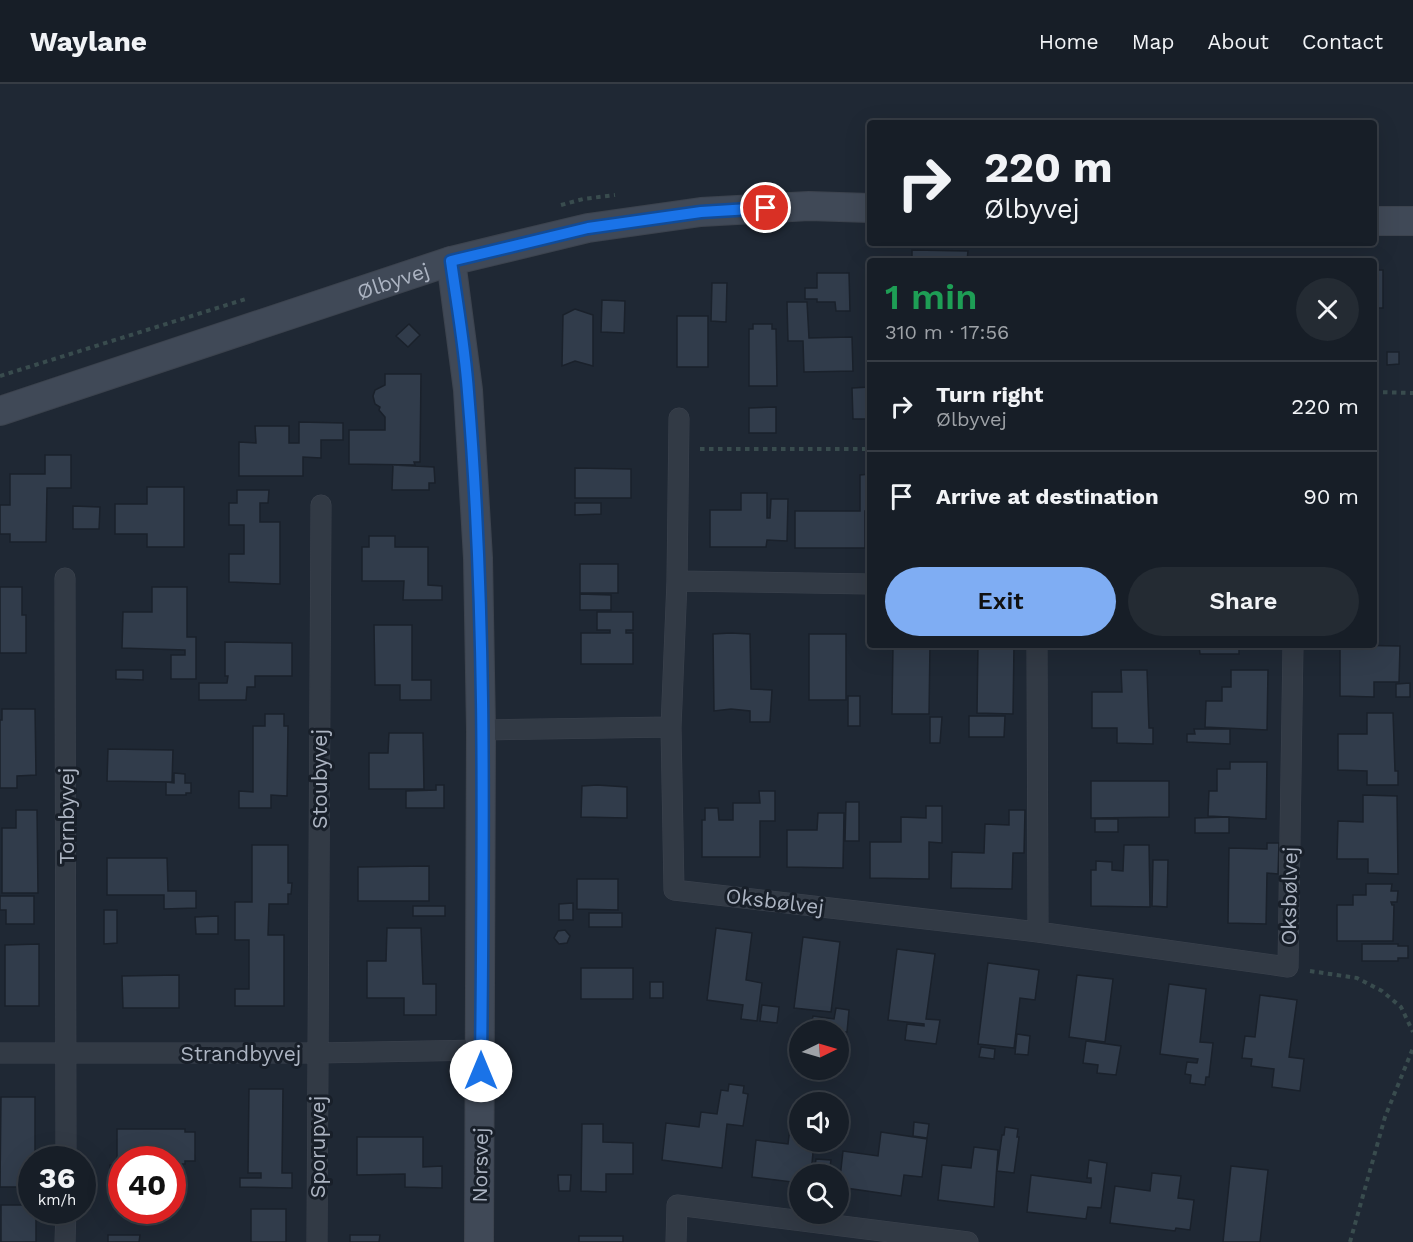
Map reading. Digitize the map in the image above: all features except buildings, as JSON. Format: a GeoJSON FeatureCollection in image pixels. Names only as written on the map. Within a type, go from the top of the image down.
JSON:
{"type":"FeatureCollection","features":[{"type":"Feature","properties":{"kind":"street","name":"Ølbyvej"},"geometry":{"type":"LineString","coordinates":[[0,411],[451,261],[588,228],[701,212],[809,206],[867,208]]}},
{"type":"Feature","properties":{"kind":"street"},"geometry":{"type":"LineString","coordinates":[[1377,221],[1413,220]]}},
{"type":"Feature","properties":{"kind":"street","name":"Norsvej"},"geometry":{"type":"LineString","coordinates":[[451,261],[468,390],[478,558],[481,730],[479,1242]]}},
{"type":"Feature","properties":{"kind":"street","name":"Oksbølvej"},"geometry":{"type":"LineString","coordinates":[[679,418],[670,727],[674,890],[1038,932],[1288,967],[1293,648]]}},
{"type":"Feature","properties":{"kind":"street","name":"Stoubyvej"},"geometry":{"type":"LineString","coordinates":[[317,1053],[321,505]]}},
{"type":"Feature","properties":{"kind":"street","name":"Tornbyvej"},"geometry":{"type":"LineString","coordinates":[[64,578],[66,1146]]}},
{"type":"Feature","properties":{"kind":"street"},"geometry":{"type":"LineString","coordinates":[[676,581],[867,584]]}},
{"type":"Feature","properties":{"kind":"street"},"geometry":{"type":"LineString","coordinates":[[1037,648],[1038,932]]}},
{"type":"Feature","properties":{"kind":"street"},"geometry":{"type":"LineString","coordinates":[[481,730],[670,727]]}},
{"type":"Feature","properties":{"kind":"street","name":"Strandbyvej"},"geometry":{"type":"LineString","coordinates":[[0,1053],[317,1053],[481,1050]]}},
{"type":"Feature","properties":{"kind":"street","name":"Sporupvej"},"geometry":{"type":"LineString","coordinates":[[317,1053],[317,1242]]}},
{"type":"Feature","properties":{"kind":"street"},"geometry":{"type":"LineString","coordinates":[[676,1242],[677,1205],[968,1242]]}},
{"type":"Feature","properties":{"kind":"street"},"geometry":{"type":"LineString","coordinates":[[65,1242],[66,1224]]}},
{"type":"Feature","properties":{"kind":"path"},"geometry":{"type":"LineString","coordinates":[[1377,392],[1413,393]]}},
{"type":"Feature","properties":{"kind":"path"},"geometry":{"type":"LineString","coordinates":[[678,448],[867,449]]}},
{"type":"Feature","properties":{"kind":"path"},"geometry":{"type":"LineString","coordinates":[[1288,967],[1357,978],[1382,991],[1401,1007],[1413,1032]]}},
{"type":"Feature","properties":{"kind":"path"},"geometry":{"type":"LineString","coordinates":[[1350,1242],[1385,1117],[1413,1048]]}},
{"type":"Feature","properties":{"kind":"route"},"geometry":{"type":"LineString","coordinates":[[481,1071],[481,730],[478,558],[468,390],[451,261],[588,228],[701,212],[766,208]]}}]}
